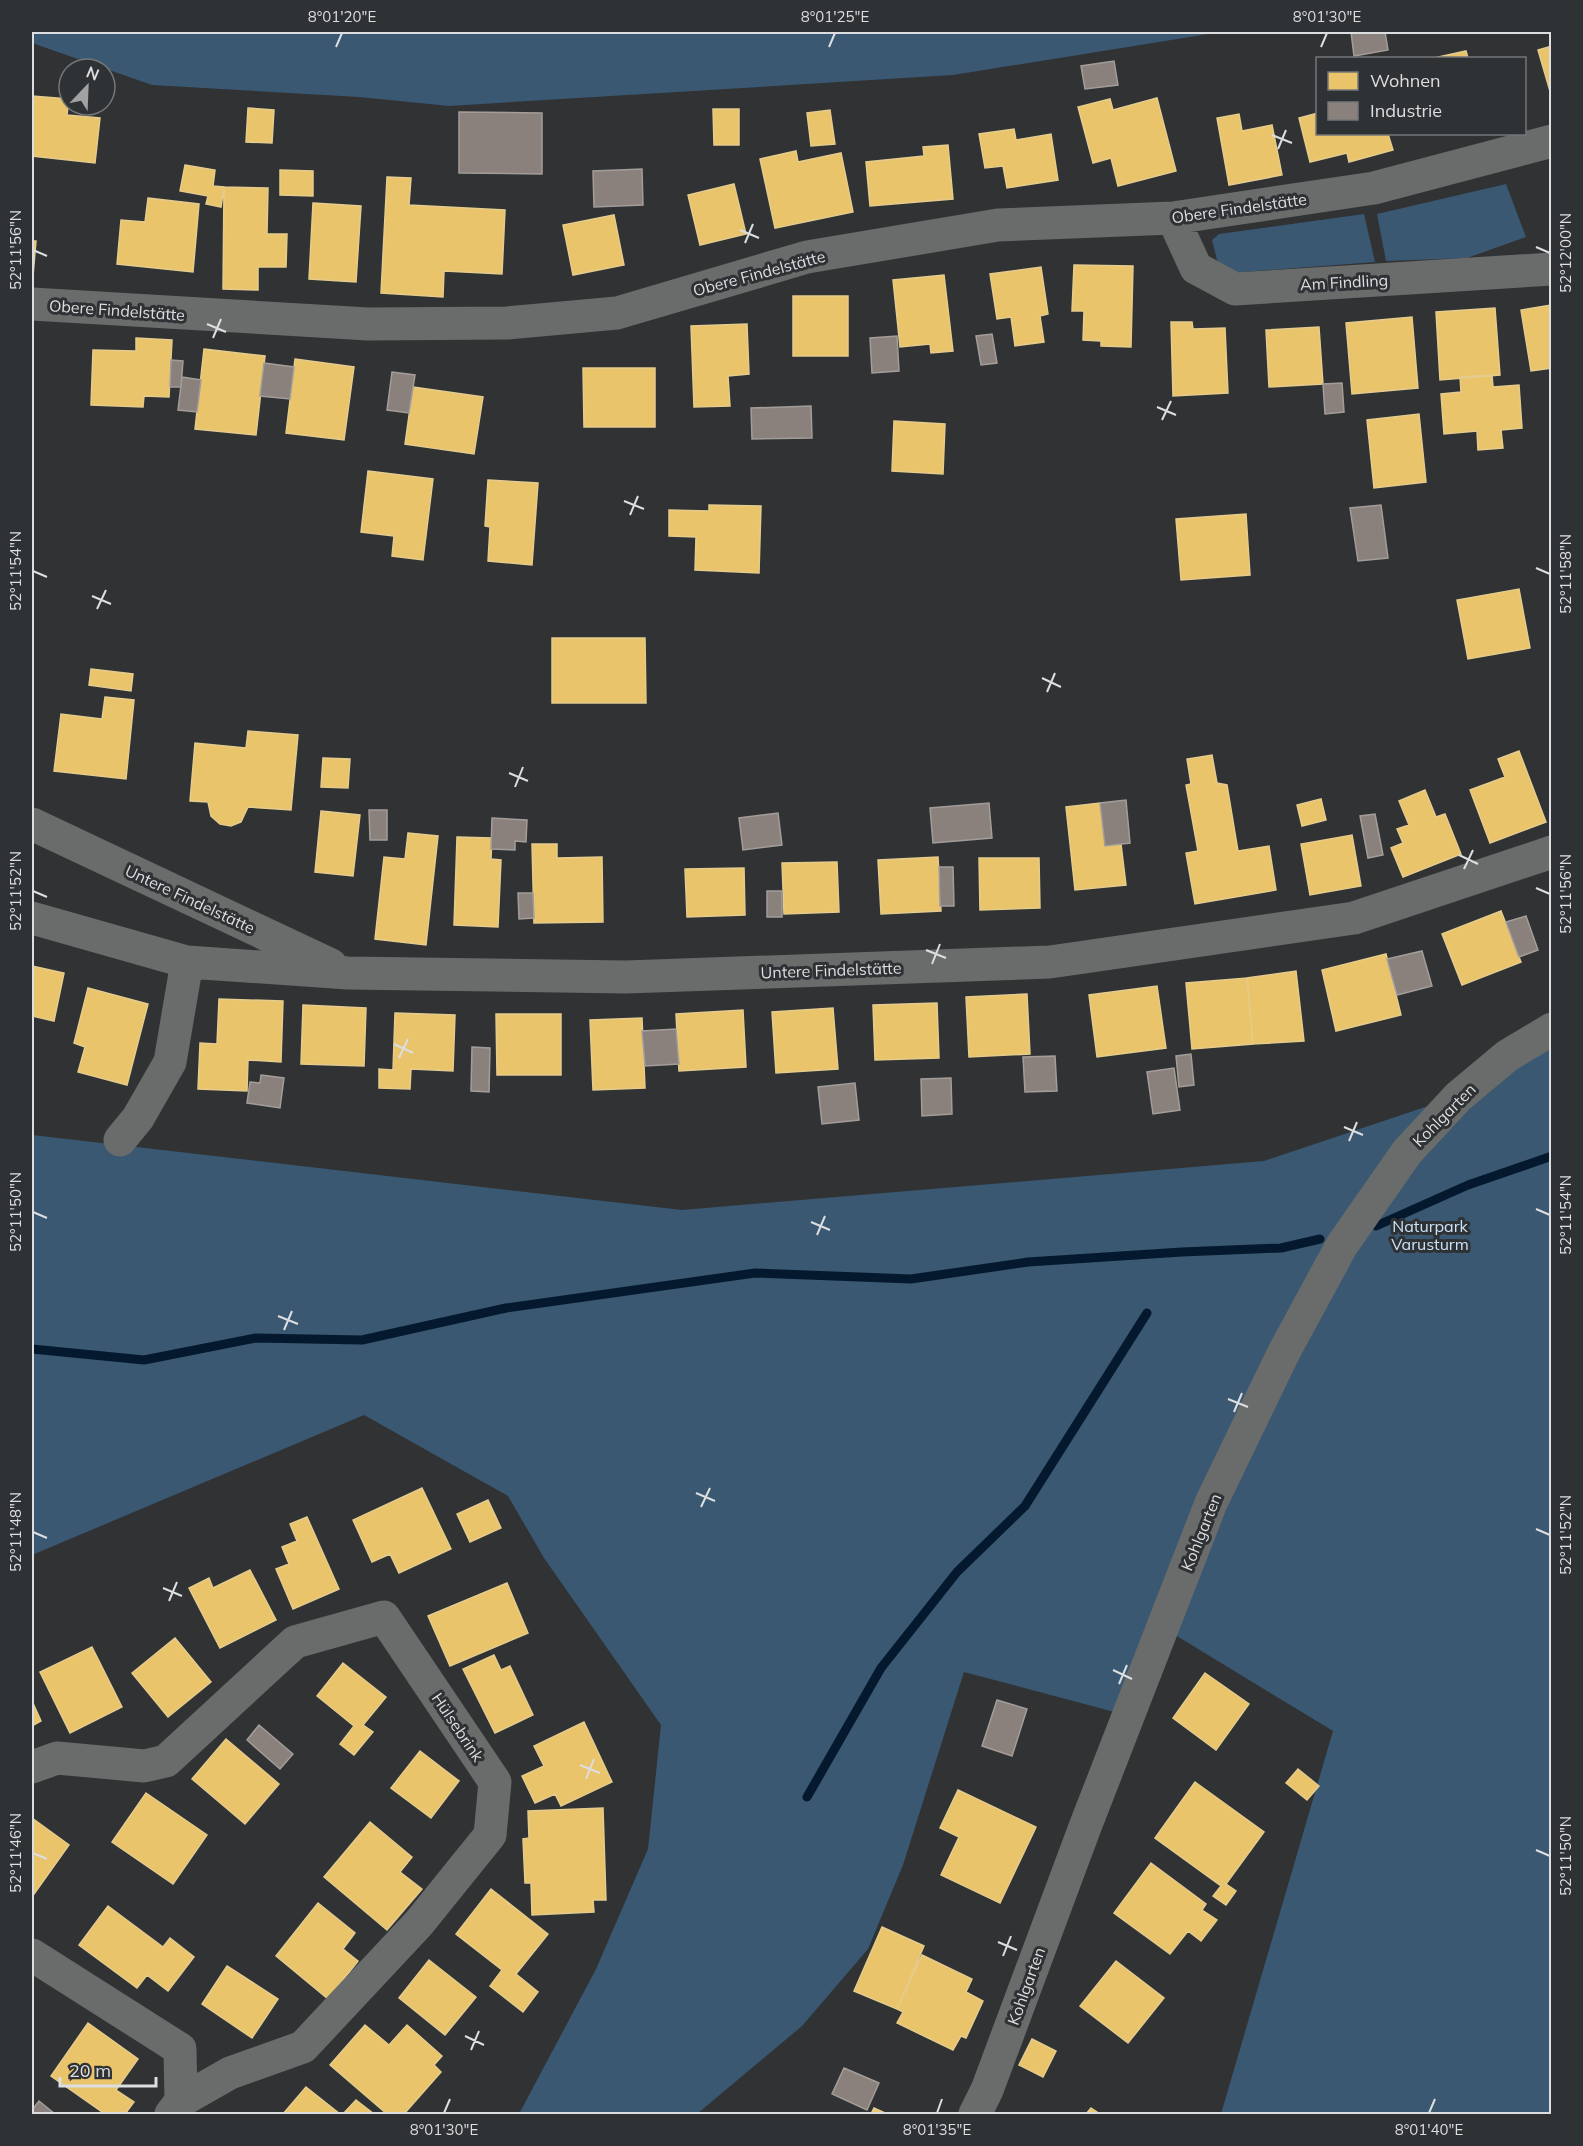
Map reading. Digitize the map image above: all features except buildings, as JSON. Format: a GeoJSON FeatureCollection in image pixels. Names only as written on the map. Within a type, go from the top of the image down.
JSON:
{"type":"FeatureCollection","features":[{"type":"Feature","properties":{"kind":"street","name":"Obere Findelstätte"},"geometry":{"type":"LineString","coordinates":[[32,304],[368,324],[507,323],[617,314],[807,257],[998,225],[1173,218],[1374,188],[1551,141]]}},
{"type":"Feature","properties":{"kind":"street","name":"Am Findling"},"geometry":{"type":"LineString","coordinates":[[1173,218],[1196,268],[1236,289],[1551,269]]}},
{"type":"Feature","properties":{"kind":"street","name":"Untere Findelstätte"},"geometry":{"type":"LineString","coordinates":[[32,824],[348,973]]}},
{"type":"Feature","properties":{"kind":"street","name":"Untere Findelstätte"},"geometry":{"type":"LineString","coordinates":[[32,918],[187,962],[348,973],[626,978],[1050,962],[1354,918],[1551,852]]}},
{"type":"Feature","properties":{"kind":"street"},"geometry":{"type":"LineString","coordinates":[[120,1140],[138,1118],[170,1062],[187,962]]}},
{"type":"Feature","properties":{"kind":"street","name":"Kohlgarten"},"geometry":{"type":"LineString","coordinates":[[975,2115],[987,2090],[1085,1827],[1211,1503],[1284,1352],[1342,1245],[1407,1152],[1458,1097],[1507,1056],[1551,1029]]}},
{"type":"Feature","properties":{"kind":"street","name":"Hülsebrink"},"geometry":{"type":"LineString","coordinates":[[32,1767],[57,1758],[144,1766],[166,1761],[296,1642],[384,1617],[495,1782],[490,1835],[419,1923],[303,2047],[230,2073],[176,2108]]}},
{"type":"Feature","properties":{"kind":"street","name":"Hülsebrink"},"geometry":{"type":"LineString","coordinates":[[32,1955],[180,2049],[176,2108]]}},
{"type":"Feature","properties":{"kind":"green space"},"geometry":{"type":"Polygon","coordinates":[[[32,32],[1221,32],[953,75],[449,106],[359,97],[152,85],[117,73],[117,57],[72,57],[32,43],[32,32]]]}},
{"type":"Feature","properties":{"kind":"green space"},"geometry":{"type":"Polygon","coordinates":[[[1506,184],[1526,237],[1467,258],[1386,261],[1377,214],[1506,184]]]}},
{"type":"Feature","properties":{"kind":"green space"},"geometry":{"type":"Polygon","coordinates":[[[1364,214],[1375,262],[1231,273],[1217,260],[1212,240],[1219,234],[1364,214]]]}},
{"type":"Feature","properties":{"kind":"green space","name":"Naturpark Varusturm"},"geometry":{"type":"Polygon","coordinates":[[[1551,1046],[1551,2114],[1221,2114],[1333,1731],[1167,1630],[1122,1714],[964,1672],[903,1865],[868,1949],[802,2026],[697,2114],[519,2114],[596,1969],[648,1849],[661,1725],[544,1558],[508,1496],[364,1415],[32,1555],[32,1135],[682,1210],[1264,1161],[1449,1099],[1551,1046]]]}},
{"type":"Feature","properties":{"kind":"waterway"},"geometry":{"type":"LineString","coordinates":[[1376,1226],[1468,1185],[1552,1156]]}},
{"type":"Feature","properties":{"kind":"waterway"},"geometry":{"type":"LineString","coordinates":[[32,1349],[144,1360],[256,1338],[362,1340],[506,1308],[755,1273],[911,1279],[1028,1262],[1281,1248],[1320,1239]]}},
{"type":"Feature","properties":{"kind":"waterway"},"geometry":{"type":"LineString","coordinates":[[807,1797],[881,1668],[957,1572],[1025,1506],[1147,1313]]}}]}
